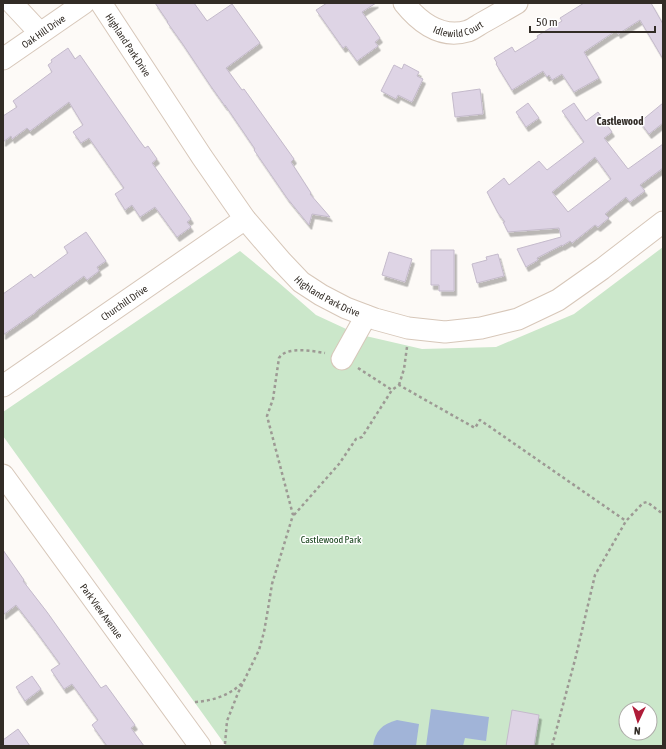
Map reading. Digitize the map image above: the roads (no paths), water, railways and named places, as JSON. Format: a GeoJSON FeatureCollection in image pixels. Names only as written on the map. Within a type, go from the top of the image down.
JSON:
{"type":"FeatureCollection","features":[{"type":"Feature","properties":{"kind":"street"},"geometry":{"type":"LineString","coordinates":[[12,3],[40,33]]}},
{"type":"Feature","properties":{"kind":"street","name":"Oak Hill Drive"},"geometry":{"type":"LineString","coordinates":[[3,59],[84,3]]}},
{"type":"Feature","properties":{"kind":"street","name":"Highland Park Drive"},"geometry":{"type":"LineString","coordinates":[[101,3],[245,219],[301,282],[321,295],[346,308],[366,316],[408,328],[445,332],[481,328],[518,319],[558,300],[602,269],[663,222]]}},
{"type":"Feature","properties":{"kind":"street","name":"Idlewild Court"},"geometry":{"type":"LineString","coordinates":[[404,3],[423,23],[436,30],[449,33],[468,30],[517,3]]}},
{"type":"Feature","properties":{"kind":"street","name":"Churchill Drive"},"geometry":{"type":"LineString","coordinates":[[3,386],[245,219]]}},
{"type":"Feature","properties":{"kind":"street"},"geometry":{"type":"LineString","coordinates":[[342,359],[366,316]]}},
{"type":"Feature","properties":{"kind":"street","name":"Park View Avenue"},"geometry":{"type":"LineString","coordinates":[[3,475],[200,746]]}},
{"type":"Feature","properties":{"kind":"water"},"geometry":{"type":"Polygon","coordinates":[[[431,709],[489,717],[486,741],[465,738],[463,746],[426,746],[431,709]]]}},
{"type":"Feature","properties":{"kind":"water"},"geometry":{"type":"Polygon","coordinates":[[[397,720],[419,724],[416,746],[373,746],[375,736],[380,729],[383,726],[397,720]]]}},
{"type":"Feature","properties":{"kind":"district","name":"Castlewood"},"geometry":{"type":"Point","coordinates":[620,121]}},
{"type":"Feature","properties":{"kind":"park label","name":"Castlewood Park"},"geometry":{"type":"Point","coordinates":[331,539]}}]}
